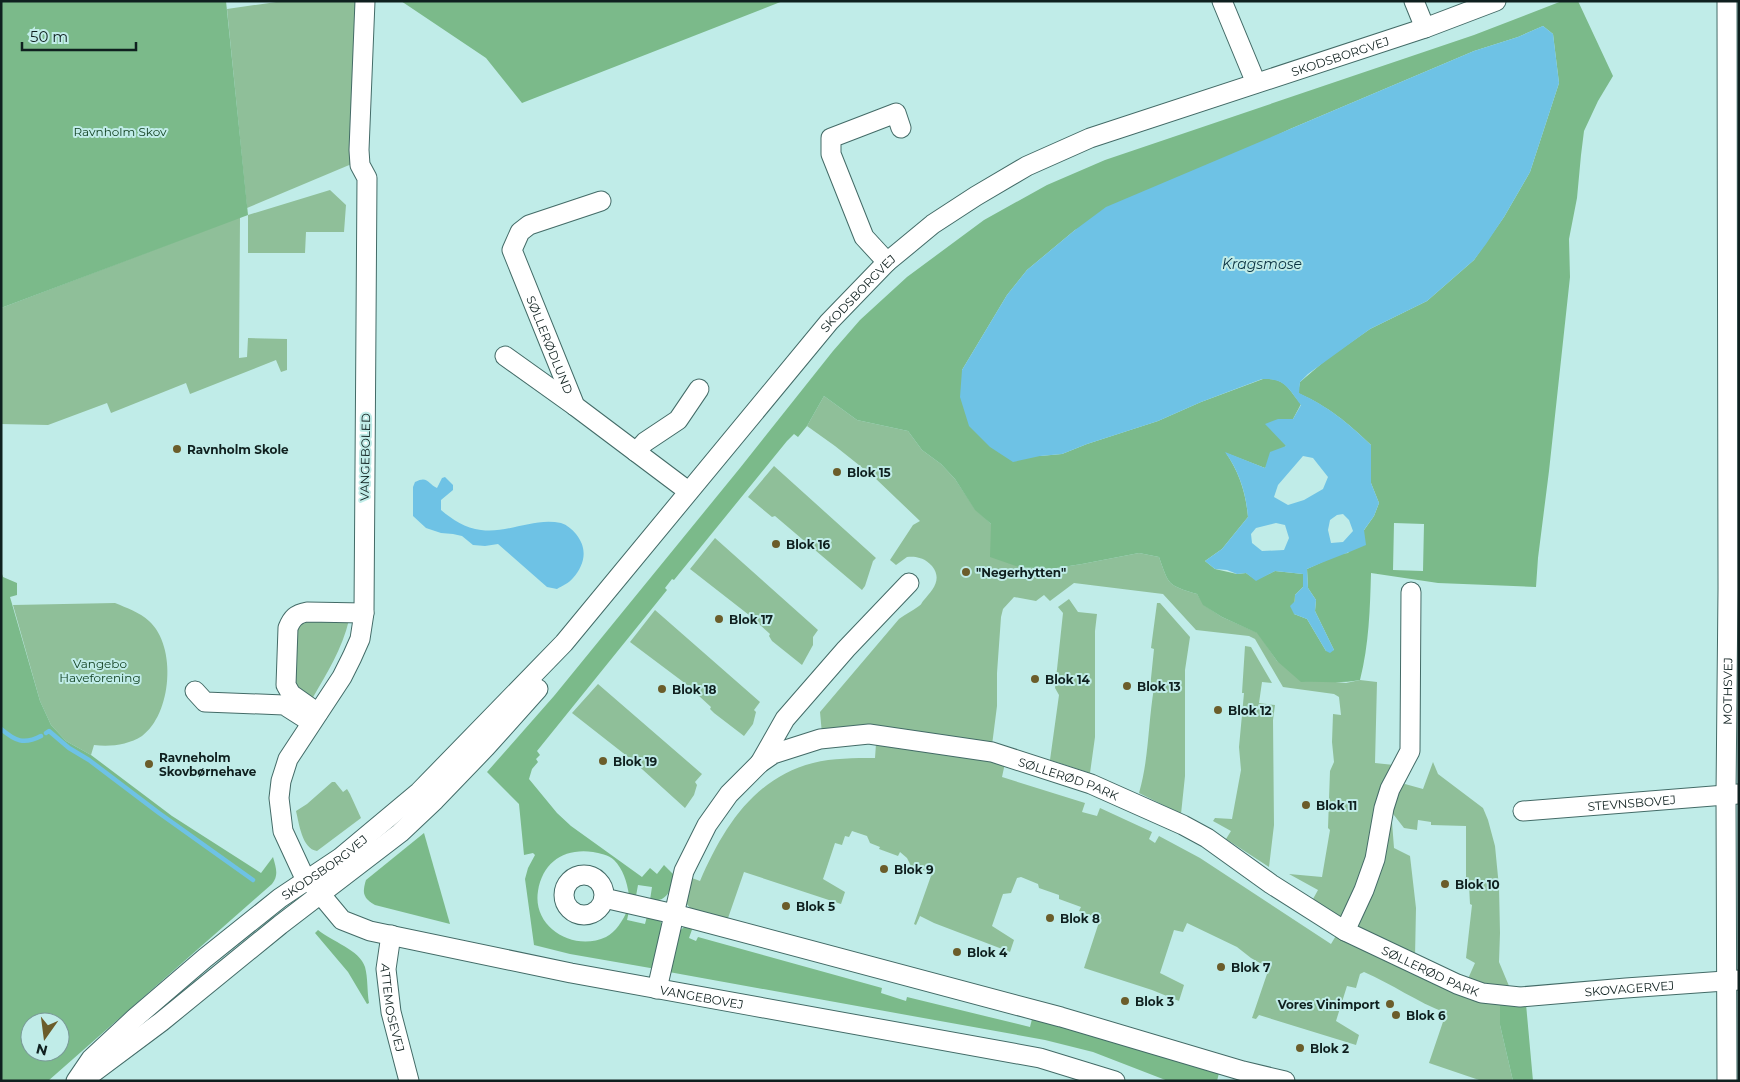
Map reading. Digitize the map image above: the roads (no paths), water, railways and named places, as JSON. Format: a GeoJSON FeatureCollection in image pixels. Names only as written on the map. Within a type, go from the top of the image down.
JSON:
{"type":"FeatureCollection","features":[{"type":"Feature","properties":{"kind":"street","name":"VANGEBOLED"},"geometry":{"type":"LineString","coordinates":[[308,880],[297,862],[283,831],[279,798],[281,781],[288,759],[352,658],[360,639],[364,613],[367,178],[360,165],[359,150],[365,1]]}},
{"type":"Feature","properties":{"kind":"street"},"geometry":{"type":"LineString","coordinates":[[1222,1],[1256,83]]}},
{"type":"Feature","properties":{"kind":"street"},"geometry":{"type":"LineString","coordinates":[[1414,1],[1425,28]]}},
{"type":"Feature","properties":{"kind":"street","name":"SKODSBORGVEJ"},"geometry":{"type":"LineString","coordinates":[[76,1081],[91,1060],[135,1018],[206,958],[272,904],[340,858],[419,792],[564,643],[829,322],[887,262],[933,224],[1027,166],[1090,138],[1425,28],[1496,1]]}},
{"type":"Feature","properties":{"kind":"street","name":"MOTHSVEJ"},"geometry":{"type":"LineString","coordinates":[[1727,1081],[1733,981],[1728,598],[1728,1]]}},
{"type":"Feature","properties":{"kind":"street"},"geometry":{"type":"LineString","coordinates":[[887,262],[864,237],[831,154],[831,138],[896,113],[901,128]]}},
{"type":"Feature","properties":{"kind":"street","name":"SØLLERØDLUND"},"geometry":{"type":"LineString","coordinates":[[601,201],[529,225],[520,232],[512,250],[575,406],[688,492]]}},
{"type":"Feature","properties":{"kind":"street"},"geometry":{"type":"LineString","coordinates":[[505,356],[575,406]]}},
{"type":"Feature","properties":{"kind":"street"},"geometry":{"type":"LineString","coordinates":[[636,452],[645,442],[678,420],[699,389]]}},
{"type":"Feature","properties":{"kind":"street","name":"SØLLERØD PARK"},"geometry":{"type":"LineString","coordinates":[[760,763],[785,719],[846,649],[909,583]]}},
{"type":"Feature","properties":{"kind":"street"},"geometry":{"type":"LineString","coordinates":[[1345,931],[1364,890],[1375,859],[1384,808],[1390,789],[1410,751],[1411,592]]}},
{"type":"Feature","properties":{"kind":"street"},"geometry":{"type":"LineString","coordinates":[[315,718],[291,694],[286,685],[288,628],[298,614],[307,612],[364,613]]}},
{"type":"Feature","properties":{"kind":"street","name":"SKODSBORGVEJ"},"geometry":{"type":"LineString","coordinates":[[83,1081],[161,1022],[400,833],[436,800],[549,676],[563,654],[564,643]]}},
{"type":"Feature","properties":{"kind":"street"},"geometry":{"type":"LineString","coordinates":[[195,691],[205,702],[284,705],[315,718]]}},
{"type":"Feature","properties":{"kind":"street","name":"SØLLERØD PARK"},"geometry":{"type":"LineString","coordinates":[[657,989],[684,871],[708,825],[728,794],[760,763],[773,754],[820,739],[869,734],[922,740],[998,754],[1091,784],[1183,825],[1206,838],[1271,884],[1345,931],[1469,989],[1482,993],[1520,997]]}},
{"type":"Feature","properties":{"kind":"street","name":"STEVNSBOVEJ"},"geometry":{"type":"LineString","coordinates":[[1523,811],[1732,794]]}},
{"type":"Feature","properties":{"kind":"street","name":"VANGEBOVEJ"},"geometry":{"type":"LineString","coordinates":[[308,880],[342,920],[359,928],[571,974],[1040,1058],[1115,1081]]}},
{"type":"Feature","properties":{"kind":"street"},"geometry":{"type":"LineString","coordinates":[[604,898],[674,914],[1061,1017],[1243,1071],[1285,1081]]}},
{"type":"Feature","properties":{"kind":"street","name":"ATTEMOSEVEJ"},"geometry":{"type":"LineString","coordinates":[[391,934],[386,969],[391,1012],[409,1081]]}},
{"type":"Feature","properties":{"kind":"street","name":"SKOVAGERVEJ"},"geometry":{"type":"LineString","coordinates":[[1520,997],[1733,981]]}},
{"type":"Feature","properties":{"kind":"water","name":"Kragsmose"},"geometry":{"type":"Polygon","coordinates":[[[1543,26],[1553,34],[1559,83],[1530,172],[1504,217],[1474,260],[1427,301],[1370,329],[1308,374],[1300,382],[1299,393],[1337,416],[1371,445],[1371,483],[1379,503],[1374,516],[1364,530],[1366,545],[1307,569],[1308,588],[1316,600],[1315,611],[1334,650],[1330,653],[1326,651],[1307,619],[1294,614],[1290,606],[1295,601],[1295,595],[1303,587],[1303,574],[1275,571],[1256,581],[1246,573],[1237,574],[1227,570],[1215,569],[1205,561],[1222,549],[1248,517],[1246,499],[1241,483],[1225,452],[1265,468],[1270,452],[1286,446],[1265,424],[1278,419],[1293,419],[1301,405],[1281,382],[1262,379],[1201,402],[1158,421],[1062,454],[1040,456],[1013,462],[990,447],[969,426],[960,397],[962,370],[1007,295],[1027,270],[1106,207],[1474,51],[1518,37],[1543,26]],[[1303,456],[1278,485],[1274,497],[1288,505],[1304,500],[1323,489],[1328,477],[1313,458],[1303,456]],[[1343,514],[1337,515],[1330,520],[1328,530],[1331,543],[1343,542],[1353,531],[1349,520],[1343,514]],[[1276,523],[1256,528],[1251,534],[1252,543],[1262,551],[1284,550],[1289,538],[1285,525],[1276,523]]]}},
{"type":"Feature","properties":{"kind":"water"},"geometry":{"type":"Polygon","coordinates":[[[445,477],[453,485],[453,490],[441,500],[441,510],[464,525],[475,529],[491,531],[541,522],[561,523],[569,527],[580,540],[584,556],[577,573],[570,581],[557,589],[547,587],[498,544],[473,545],[462,536],[441,533],[426,528],[413,516],[413,487],[415,482],[423,479],[437,488],[442,478],[445,477]]]}},
{"type":"Feature","properties":{"kind":"waterway"},"geometry":{"type":"LineString","coordinates":[[1,729],[15,739],[25,741],[41,736]]}},
{"type":"Feature","properties":{"kind":"waterway"},"geometry":{"type":"LineString","coordinates":[[46,733],[49,731],[69,748],[89,760],[253,880]]}},
{"type":"Feature","properties":{"kind":"place","name":"Ravnholm Skole"},"geometry":{"type":"Point","coordinates":[177,449]}},
{"type":"Feature","properties":{"kind":"place","name":"Blok 15"},"geometry":{"type":"Point","coordinates":[837,472]}},
{"type":"Feature","properties":{"kind":"place","name":"Blok 16"},"geometry":{"type":"Point","coordinates":[776,544]}},
{"type":"Feature","properties":{"kind":"place","name":"\"Negerhytten\""},"geometry":{"type":"Point","coordinates":[966,572]}},
{"type":"Feature","properties":{"kind":"place","name":"Blok 17"},"geometry":{"type":"Point","coordinates":[719,619]}},
{"type":"Feature","properties":{"kind":"place","name":"Blok 14"},"geometry":{"type":"Point","coordinates":[1035,679]}},
{"type":"Feature","properties":{"kind":"place","name":"Blok 13"},"geometry":{"type":"Point","coordinates":[1127,686]}},
{"type":"Feature","properties":{"kind":"place","name":"Blok 18"},"geometry":{"type":"Point","coordinates":[662,689]}},
{"type":"Feature","properties":{"kind":"place","name":"Blok 12"},"geometry":{"type":"Point","coordinates":[1218,710]}},
{"type":"Feature","properties":{"kind":"place","name":"Blok 19"},"geometry":{"type":"Point","coordinates":[603,761]}},
{"type":"Feature","properties":{"kind":"place","name":"Ravneholm Skovbørnehave"},"geometry":{"type":"Point","coordinates":[149,764]}},
{"type":"Feature","properties":{"kind":"place","name":"Blok 11"},"geometry":{"type":"Point","coordinates":[1306,805]}},
{"type":"Feature","properties":{"kind":"place","name":"Blok 9"},"geometry":{"type":"Point","coordinates":[884,869]}},
{"type":"Feature","properties":{"kind":"place","name":"Blok 10"},"geometry":{"type":"Point","coordinates":[1445,884]}},
{"type":"Feature","properties":{"kind":"place","name":"Blok 5"},"geometry":{"type":"Point","coordinates":[786,906]}},
{"type":"Feature","properties":{"kind":"place","name":"Blok 8"},"geometry":{"type":"Point","coordinates":[1050,918]}},
{"type":"Feature","properties":{"kind":"place","name":"Blok 4"},"geometry":{"type":"Point","coordinates":[957,952]}},
{"type":"Feature","properties":{"kind":"place","name":"Blok 7"},"geometry":{"type":"Point","coordinates":[1221,967]}},
{"type":"Feature","properties":{"kind":"place","name":"Blok 3"},"geometry":{"type":"Point","coordinates":[1125,1001]}},
{"type":"Feature","properties":{"kind":"place","name":"Vores Vinimport"},"geometry":{"type":"Point","coordinates":[1390,1004]}},
{"type":"Feature","properties":{"kind":"place","name":"Blok 6"},"geometry":{"type":"Point","coordinates":[1396,1015]}},
{"type":"Feature","properties":{"kind":"place","name":"Blok 2"},"geometry":{"type":"Point","coordinates":[1300,1048]}},
{"type":"Feature","properties":{"kind":"park label","name":"Ravnholm Skov"},"geometry":{"type":"Point","coordinates":[120,131]}},
{"type":"Feature","properties":{"kind":"park label","name":"Vangebo Haveforening"},"geometry":{"type":"Point","coordinates":[100,670]}}]}
